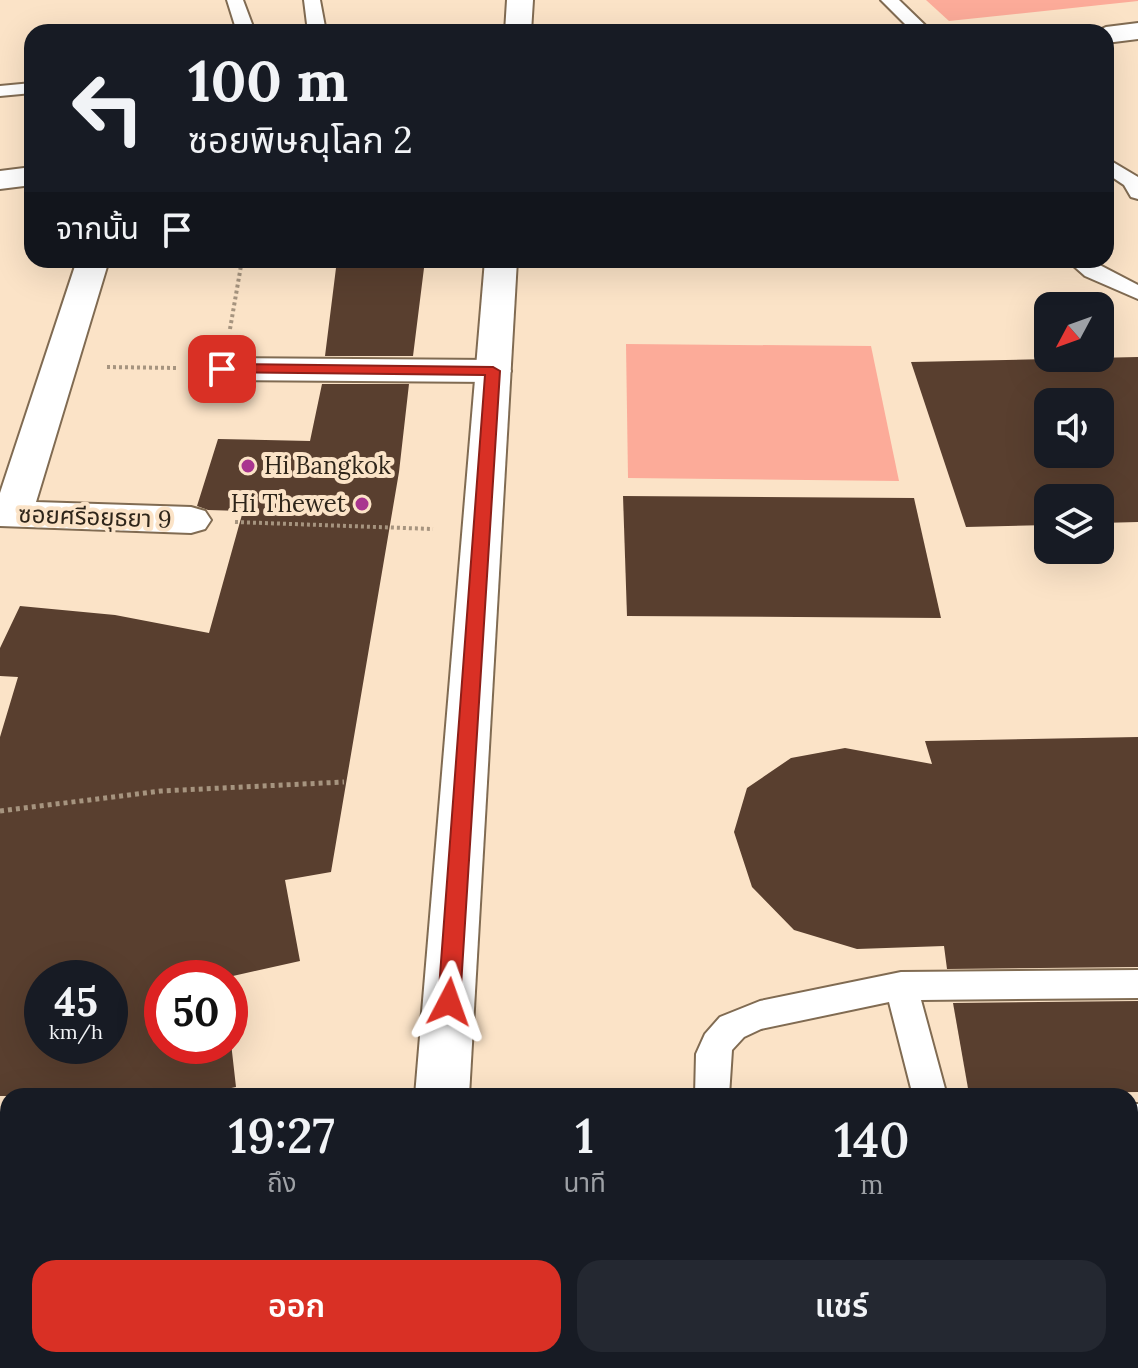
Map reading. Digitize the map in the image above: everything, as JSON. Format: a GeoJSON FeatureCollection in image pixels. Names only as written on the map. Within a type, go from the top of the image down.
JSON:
{"type":"FeatureCollection","features":[{"type":"Feature","properties":{"kind":"main road"},"geometry":{"type":"LineString","coordinates":[[518,24],[520,0]]}},
{"type":"Feature","properties":{"kind":"main road"},"geometry":{"type":"LineString","coordinates":[[1114,34],[1138,31]]}},
{"type":"Feature","properties":{"kind":"main road"},"geometry":{"type":"LineString","coordinates":[[0,180],[24,177]]}},
{"type":"Feature","properties":{"kind":"main road"},"geometry":{"type":"LineString","coordinates":[[6,513],[90,268]]}},
{"type":"Feature","properties":{"kind":"main road"},"geometry":{"type":"LineString","coordinates":[[443,1088],[500,268]]}},
{"type":"Feature","properties":{"kind":"main road"},"geometry":{"type":"LineString","coordinates":[[222,369],[493,371]]}},
{"type":"Feature","properties":{"kind":"main road","name":"ซอยศรีอยุธยา 9"},"geometry":{"type":"LineString","coordinates":[[6,513],[191,520]]}},
{"type":"Feature","properties":{"kind":"lane"},"geometry":{"type":"LineString","coordinates":[[235,0],[243,24]]}},
{"type":"Feature","properties":{"kind":"lane"},"geometry":{"type":"LineString","coordinates":[[312,0],[316,24]]}},
{"type":"Feature","properties":{"kind":"lane"},"geometry":{"type":"LineString","coordinates":[[889,0],[914,24]]}},
{"type":"Feature","properties":{"kind":"lane"},"geometry":{"type":"LineString","coordinates":[[0,91],[24,89]]}},
{"type":"Feature","properties":{"kind":"lane"},"geometry":{"type":"LineString","coordinates":[[1114,170],[1132,182],[1138,193]]}},
{"type":"Feature","properties":{"kind":"lane"},"geometry":{"type":"LineString","coordinates":[[1087,268],[1138,293]]}},
{"type":"Feature","properties":{"kind":"lane"},"geometry":{"type":"LineString","coordinates":[[712,1088],[713,1052],[720,1037],[737,1021],[901,986],[1138,984]]}},
{"type":"Feature","properties":{"kind":"lane"},"geometry":{"type":"LineString","coordinates":[[901,986],[928,1088]]}},
{"type":"Feature","properties":{"kind":"path"},"geometry":{"type":"LineString","coordinates":[[58,367],[222,369],[241,268]]}},
{"type":"Feature","properties":{"kind":"path"},"geometry":{"type":"LineString","coordinates":[[191,520],[482,530]]}},
{"type":"Feature","properties":{"kind":"path"},"geometry":{"type":"LineString","coordinates":[[0,811],[161,791],[344,782]]}},
{"type":"Feature","properties":{"kind":"shaded area"},"geometry":{"type":"Polygon","coordinates":[[[926,0],[1138,0],[1138,1],[949,21],[926,0]]]}},
{"type":"Feature","properties":{"kind":"shaded area"},"geometry":{"type":"Polygon","coordinates":[[[626,344],[871,346],[899,481],[628,478],[626,344]]]}},
{"type":"Feature","properties":{"kind":"building"},"geometry":{"type":"Polygon","coordinates":[[[336,268],[424,268],[413,356],[325,356],[336,268]]]}},
{"type":"Feature","properties":{"kind":"building"},"geometry":{"type":"Polygon","coordinates":[[[1138,357],[1138,522],[1114,523],[1114,484],[1034,484],[1034,525],[966,527],[911,362],[1034,359],[1034,372],[1114,372],[1114,358],[1138,357]]]}},
{"type":"Feature","properties":{"kind":"building"},"geometry":{"type":"Polygon","coordinates":[[[322,384],[409,384],[399,472],[331,872],[285,880],[300,961],[248,973],[248,960],[144,960],[144,1064],[233,1064],[236,1087],[0,1088],[0,737],[18,677],[0,676],[0,648],[20,606],[115,615],[209,633],[243,511],[208,510],[197,506],[218,439],[310,441],[322,384]]]}},
{"type":"Feature","properties":{"kind":"building"},"geometry":{"type":"Polygon","coordinates":[[[623,496],[914,498],[941,618],[627,616],[623,496]]]}},
{"type":"Feature","properties":{"kind":"building"},"geometry":{"type":"Polygon","coordinates":[[[1138,737],[1138,967],[947,969],[944,946],[857,949],[794,930],[752,887],[734,832],[747,788],[791,758],[845,748],[932,764],[925,741],[1138,737]]]}},
{"type":"Feature","properties":{"kind":"building"},"geometry":{"type":"Polygon","coordinates":[[[1138,1001],[1138,1088],[968,1088],[953,1003],[1138,1001]]]}},
{"type":"Feature","properties":{"kind":"place","name":"Hi Bangkok"},"geometry":{"type":"Point","coordinates":[248,466]}},
{"type":"Feature","properties":{"kind":"place","name":"Hi Thewet"},"geometry":{"type":"Point","coordinates":[362,504]}},
{"type":"Feature","properties":{"kind":"route"},"geometry":{"type":"LineString","coordinates":[[222,369],[493,371],[449,1002]]}}]}
